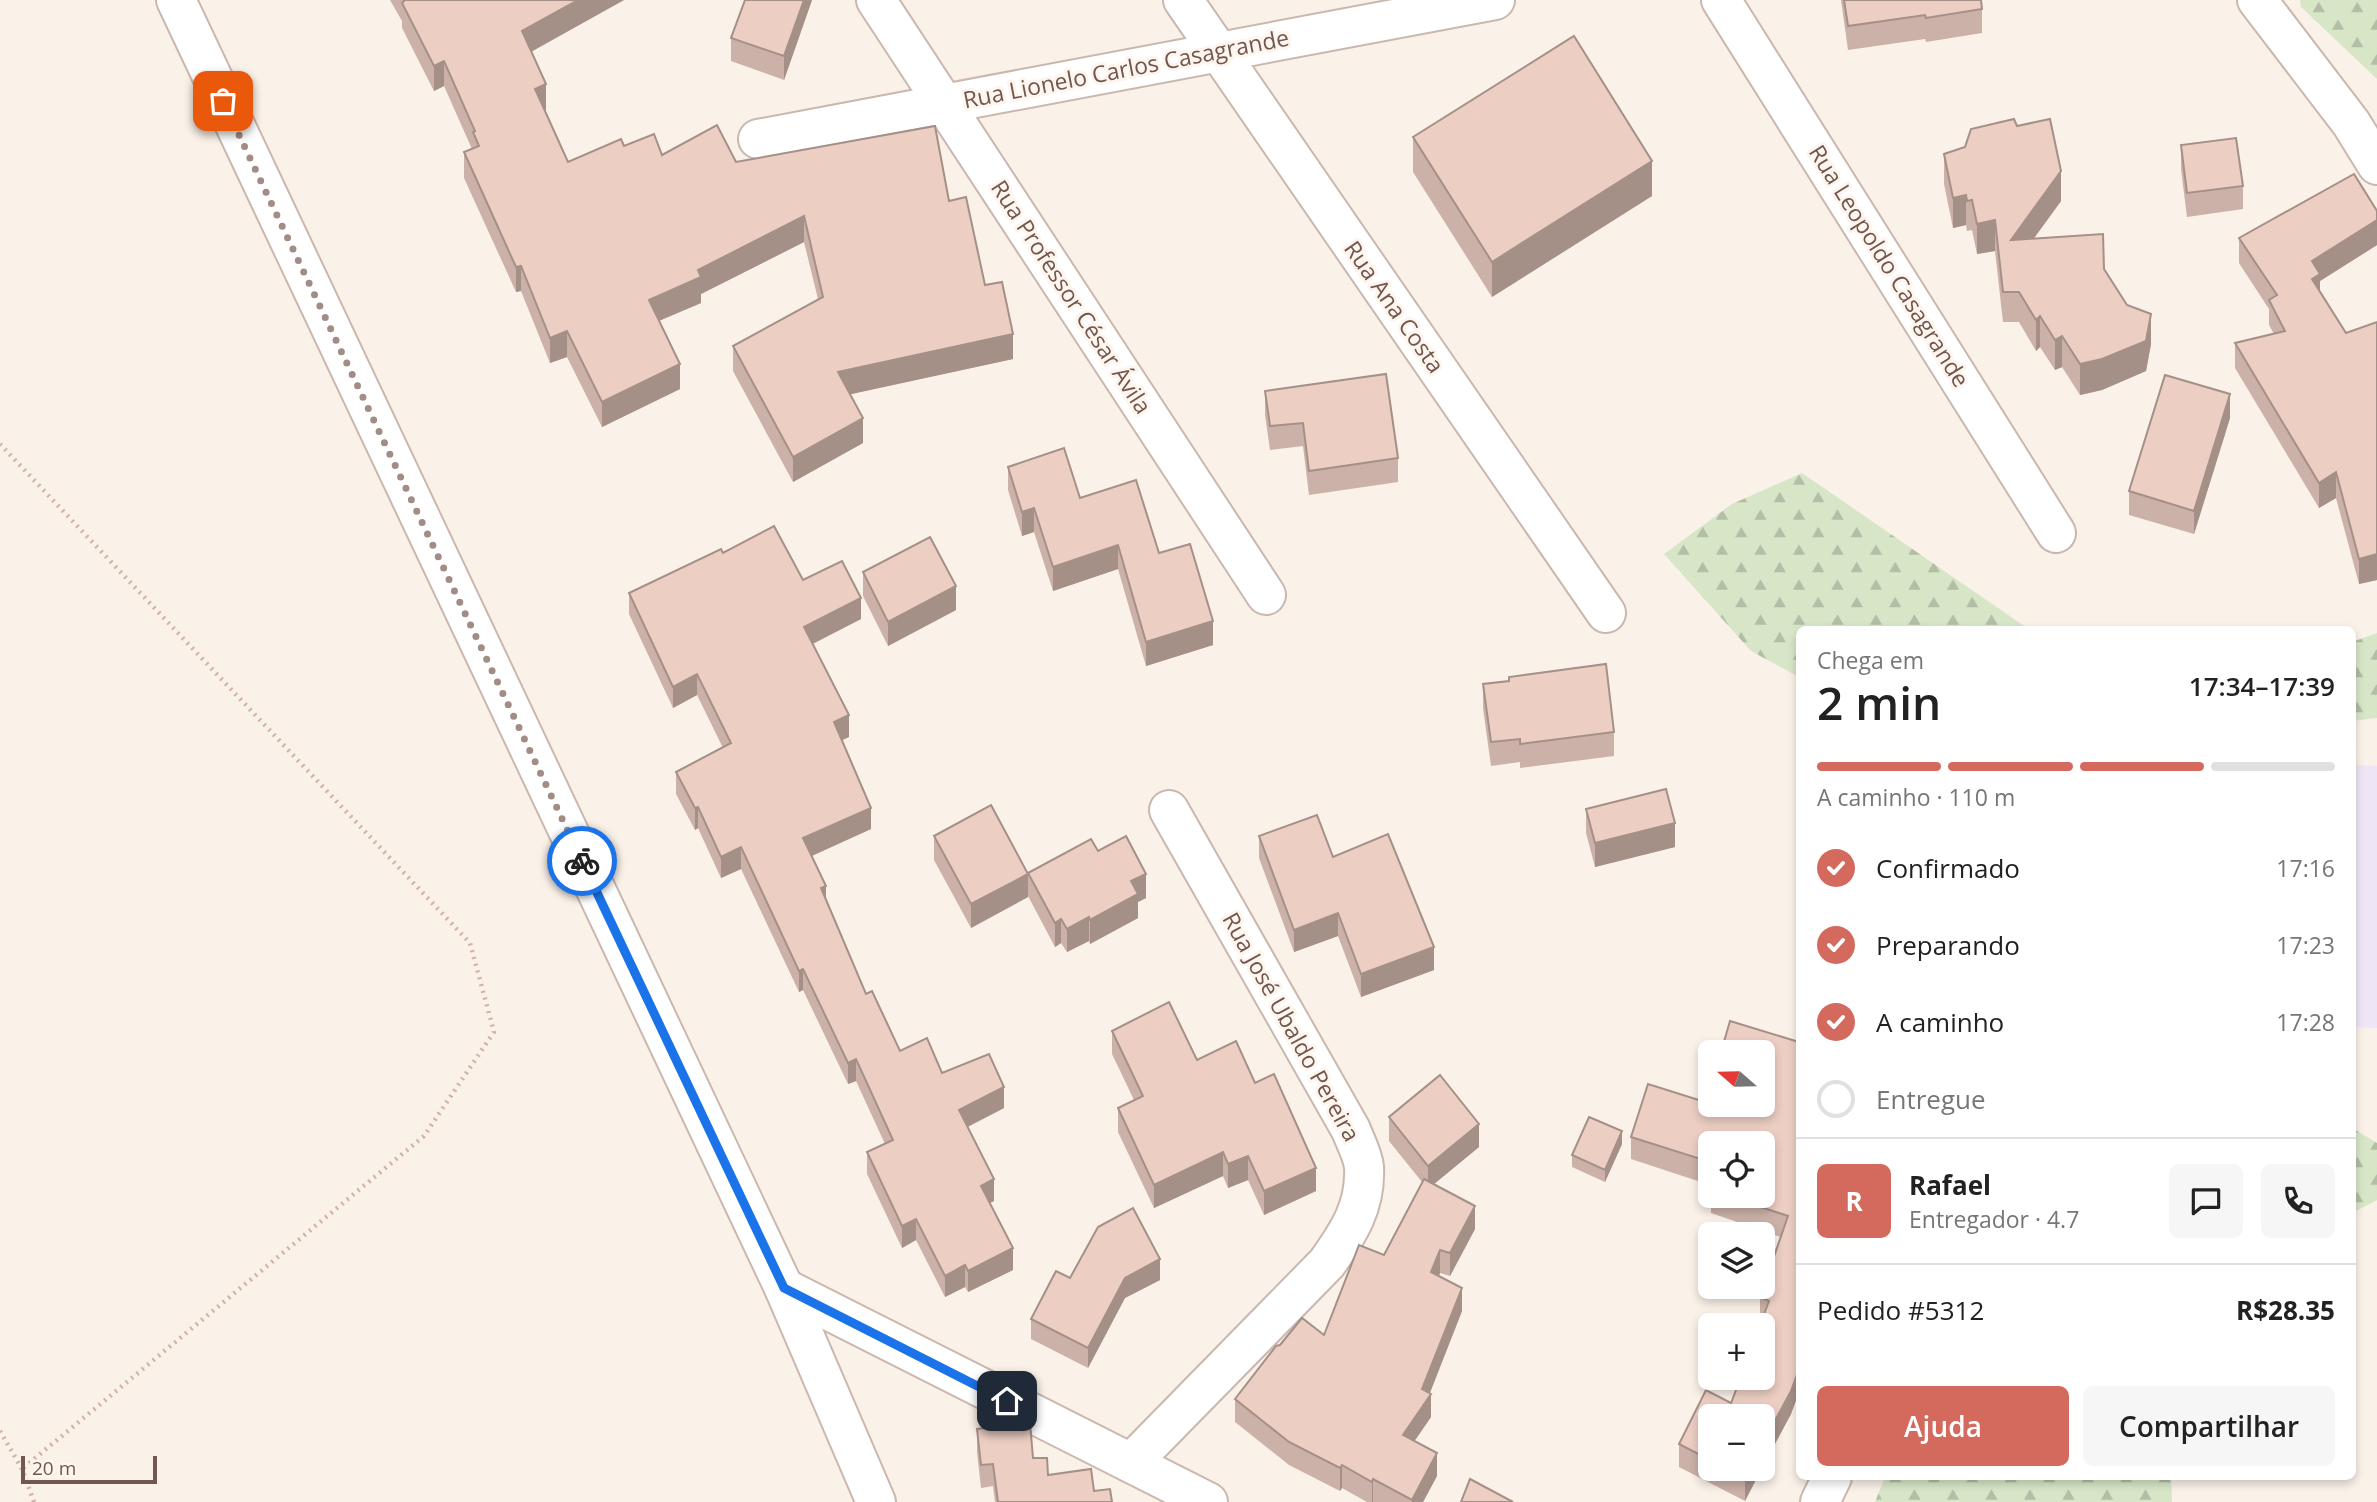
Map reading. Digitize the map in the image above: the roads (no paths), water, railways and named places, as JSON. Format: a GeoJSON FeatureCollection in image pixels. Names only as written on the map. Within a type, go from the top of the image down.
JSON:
{"type":"FeatureCollection","features":[{"type":"Feature","properties":{"kind":"street"},"geometry":{"type":"LineString","coordinates":[[176,0],[784,1288],[876,1502]]}},
{"type":"Feature","properties":{"kind":"street","name":"Rua Professor César Ávila"},"geometry":{"type":"LineString","coordinates":[[876,0],[1266,595]]}},
{"type":"Feature","properties":{"kind":"street","name":"Rua Ana Costa"},"geometry":{"type":"LineString","coordinates":[[1183,0],[1605,613]]}},
{"type":"Feature","properties":{"kind":"street","name":"Rua Lionelo Carlos Casagrande"},"geometry":{"type":"LineString","coordinates":[[758,139],[1494,0]]}},
{"type":"Feature","properties":{"kind":"street","name":"Rua Leopoldo Casagrande"},"geometry":{"type":"LineString","coordinates":[[1721,0],[2056,533]]}},
{"type":"Feature","properties":{"kind":"street"},"geometry":{"type":"LineString","coordinates":[[2257,0],[2351,123],[2377,165]]}},
{"type":"Feature","properties":{"kind":"street","name":"Rua José Ubaldo Pereira"},"geometry":{"type":"LineString","coordinates":[[1131,1463],[1327,1263],[1350,1230],[1361,1198],[1364,1165],[1352,1130],[1169,810]]}},
{"type":"Feature","properties":{"kind":"street"},"geometry":{"type":"LineString","coordinates":[[784,1288],[1208,1502]]}},
{"type":"Feature","properties":{"kind":"street"},"geometry":{"type":"LineString","coordinates":[[1820,1502],[1831,1480]]}}]}
